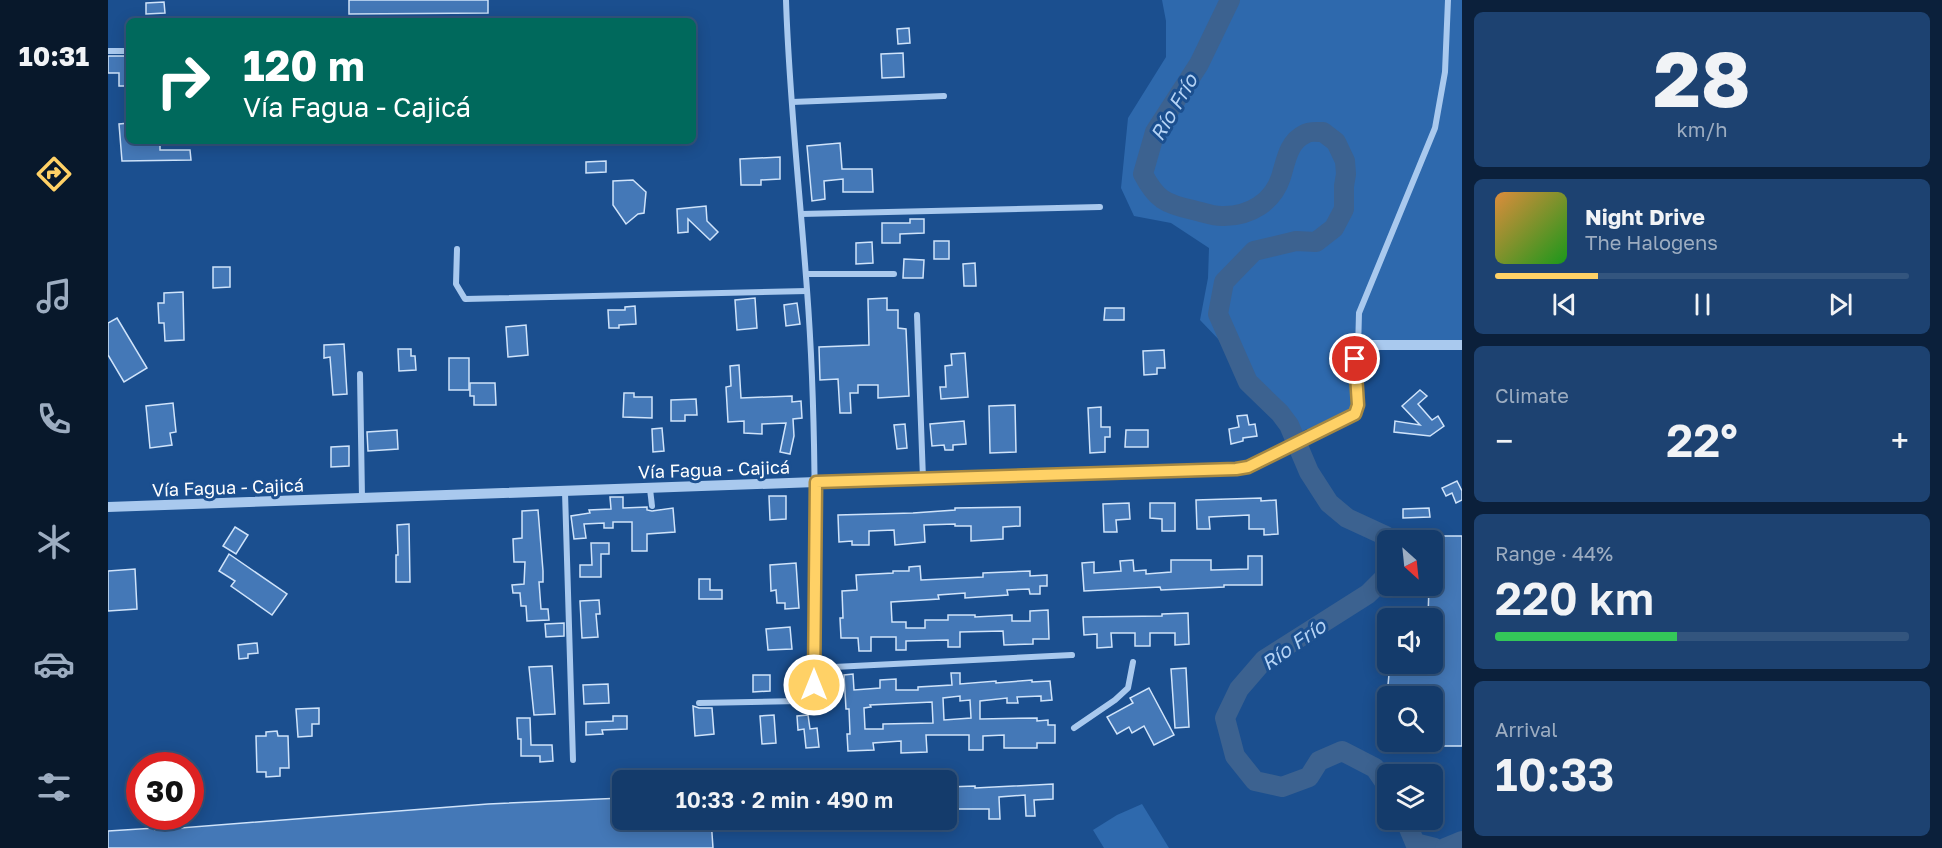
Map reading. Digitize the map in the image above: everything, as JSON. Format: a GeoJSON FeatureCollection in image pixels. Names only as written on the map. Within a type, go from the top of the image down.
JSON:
{"type":"FeatureCollection","features":[{"type":"Feature","properties":{"kind":"street"},"geometry":{"type":"LineString","coordinates":[[699,703],[799,701],[808,700],[813,693],[816,482],[806,274],[788,56],[786,0]]}},
{"type":"Feature","properties":{"kind":"street"},"geometry":{"type":"LineString","coordinates":[[1448,0],[1445,72],[1435,128],[1362,303],[1359,313],[1358,350],[1370,345],[1462,345]]}},
{"type":"Feature","properties":{"kind":"street"},"geometry":{"type":"LineString","coordinates":[[108,51],[126,51]]}},
{"type":"Feature","properties":{"kind":"street"},"geometry":{"type":"LineString","coordinates":[[792,102],[944,96]]}},
{"type":"Feature","properties":{"kind":"street"},"geometry":{"type":"LineString","coordinates":[[801,214],[1100,207]]}},
{"type":"Feature","properties":{"kind":"street"},"geometry":{"type":"LineString","coordinates":[[457,249],[456,284],[465,299],[807,291]]}},
{"type":"Feature","properties":{"kind":"street"},"geometry":{"type":"LineString","coordinates":[[806,274],[894,274]]}},
{"type":"Feature","properties":{"kind":"street"},"geometry":{"type":"LineString","coordinates":[[917,315],[923,479]]}},
{"type":"Feature","properties":{"kind":"street","name":"Vía Fagua - Cajicá"},"geometry":{"type":"LineString","coordinates":[[108,507],[1236,469],[1248,467],[1355,414],[1358,405],[1355,359],[1358,350]]}},
{"type":"Feature","properties":{"kind":"street"},"geometry":{"type":"LineString","coordinates":[[360,374],[362,499]]}},
{"type":"Feature","properties":{"kind":"street"},"geometry":{"type":"LineString","coordinates":[[650,489],[652,506]]}},
{"type":"Feature","properties":{"kind":"street"},"geometry":{"type":"LineString","coordinates":[[565,492],[573,760]]}},
{"type":"Feature","properties":{"kind":"street"},"geometry":{"type":"LineString","coordinates":[[834,667],[1072,655]]}},
{"type":"Feature","properties":{"kind":"street"},"geometry":{"type":"LineString","coordinates":[[1074,728],[1115,700],[1128,687],[1133,662]]}},
{"type":"Feature","properties":{"kind":"shaded area"},"geometry":{"type":"Polygon","coordinates":[[[1162,0],[1462,0],[1462,345],[1358,350],[1355,414],[1310,435],[1307,429],[1293,436],[1279,414],[1248,383],[1233,348],[1222,343],[1200,320],[1208,278],[1209,248],[1171,223],[1134,216],[1121,188],[1128,118],[1166,57],[1166,21],[1162,0]]]}},
{"type":"Feature","properties":{"kind":"shaded area"},"geometry":{"type":"Polygon","coordinates":[[[1142,804],[1169,848],[1104,848],[1093,830],[1117,815],[1142,804]]]}},
{"type":"Feature","properties":{"kind":"building"},"geometry":{"type":"Polygon","coordinates":[[[349,0],[488,0],[488,13],[349,14],[349,0]]]}},
{"type":"Feature","properties":{"kind":"building"},"geometry":{"type":"Polygon","coordinates":[[[164,2],[165,13],[146,14],[146,3],[164,2]]]}},
{"type":"Feature","properties":{"kind":"building"},"geometry":{"type":"Polygon","coordinates":[[[909,28],[910,43],[898,44],[897,29],[909,28]]]}},
{"type":"Feature","properties":{"kind":"building"},"geometry":{"type":"Polygon","coordinates":[[[903,53],[904,77],[882,78],[881,54],[903,53]]]}},
{"type":"Feature","properties":{"kind":"building"},"geometry":{"type":"Polygon","coordinates":[[[108,56],[126,56],[126,86],[119,86],[119,73],[108,73],[108,56]]]}},
{"type":"Feature","properties":{"kind":"building"},"geometry":{"type":"Polygon","coordinates":[[[126,123],[126,144],[160,144],[160,150],[190,150],[191,160],[122,161],[119,124],[126,123]]]}},
{"type":"Feature","properties":{"kind":"building"},"geometry":{"type":"Polygon","coordinates":[[[840,143],[842,169],[872,169],[873,192],[843,192],[843,179],[824,181],[825,199],[812,201],[807,146],[840,143]]]}},
{"type":"Feature","properties":{"kind":"building"},"geometry":{"type":"Polygon","coordinates":[[[780,157],[780,179],[761,180],[761,185],[741,185],[740,159],[780,157]]]}},
{"type":"Feature","properties":{"kind":"building"},"geometry":{"type":"Polygon","coordinates":[[[606,161],[606,172],[586,173],[586,162],[606,161]]]}},
{"type":"Feature","properties":{"kind":"building"},"geometry":{"type":"Polygon","coordinates":[[[633,180],[646,192],[644,213],[638,214],[626,224],[613,205],[613,181],[633,180]]]}},
{"type":"Feature","properties":{"kind":"building"},"geometry":{"type":"Polygon","coordinates":[[[706,206],[707,221],[718,232],[710,240],[688,219],[688,232],[678,233],[677,209],[706,206]]]}},
{"type":"Feature","properties":{"kind":"building"},"geometry":{"type":"Polygon","coordinates":[[[910,219],[924,219],[924,233],[900,234],[900,243],[882,243],[882,223],[910,223],[910,219]]]}},
{"type":"Feature","properties":{"kind":"building"},"geometry":{"type":"Polygon","coordinates":[[[934,241],[949,241],[949,259],[934,259],[934,241]]]}},
{"type":"Feature","properties":{"kind":"building"},"geometry":{"type":"Polygon","coordinates":[[[872,242],[873,263],[856,264],[856,243],[872,242]]]}},
{"type":"Feature","properties":{"kind":"building"},"geometry":{"type":"Polygon","coordinates":[[[904,259],[924,260],[923,278],[903,278],[904,259]]]}},
{"type":"Feature","properties":{"kind":"building"},"geometry":{"type":"Polygon","coordinates":[[[975,263],[976,286],[964,286],[963,264],[975,263]]]}},
{"type":"Feature","properties":{"kind":"building"},"geometry":{"type":"Polygon","coordinates":[[[213,267],[230,267],[230,287],[213,288],[213,267]]]}},
{"type":"Feature","properties":{"kind":"building"},"geometry":{"type":"Polygon","coordinates":[[[183,292],[184,340],[165,341],[164,323],[159,323],[158,303],[164,303],[164,293],[183,292]]]}},
{"type":"Feature","properties":{"kind":"building"},"geometry":{"type":"Polygon","coordinates":[[[755,298],[757,328],[737,330],[735,300],[755,298]]]}},
{"type":"Feature","properties":{"kind":"building"},"geometry":{"type":"Polygon","coordinates":[[[887,298],[887,310],[898,310],[898,328],[906,329],[909,396],[878,398],[878,385],[858,385],[858,393],[850,393],[851,413],[840,413],[838,379],[820,380],[819,347],[869,345],[868,299],[887,298]]]}},
{"type":"Feature","properties":{"kind":"building"},"geometry":{"type":"Polygon","coordinates":[[[797,303],[800,324],[786,326],[784,305],[797,303]]]}},
{"type":"Feature","properties":{"kind":"building"},"geometry":{"type":"Polygon","coordinates":[[[635,306],[636,324],[609,328],[608,310],[625,310],[625,307],[635,306]]]}},
{"type":"Feature","properties":{"kind":"building"},"geometry":{"type":"Polygon","coordinates":[[[1105,308],[1124,308],[1124,320],[1104,320],[1105,308]]]}},
{"type":"Feature","properties":{"kind":"building"},"geometry":{"type":"Polygon","coordinates":[[[117,318],[147,368],[124,382],[108,355],[108,323],[117,318]]]}},
{"type":"Feature","properties":{"kind":"building"},"geometry":{"type":"Polygon","coordinates":[[[526,325],[528,355],[508,357],[506,327],[526,325]]]}},
{"type":"Feature","properties":{"kind":"building"},"geometry":{"type":"Polygon","coordinates":[[[344,344],[347,394],[333,395],[330,357],[324,358],[324,345],[344,344]]]}},
{"type":"Feature","properties":{"kind":"building"},"geometry":{"type":"Polygon","coordinates":[[[398,349],[411,349],[411,356],[415,356],[416,370],[399,371],[398,349]]]}},
{"type":"Feature","properties":{"kind":"building"},"geometry":{"type":"Polygon","coordinates":[[[1164,350],[1165,368],[1157,368],[1157,374],[1144,375],[1143,351],[1164,350]]]}},
{"type":"Feature","properties":{"kind":"building"},"geometry":{"type":"Polygon","coordinates":[[[965,353],[968,397],[941,399],[940,387],[946,387],[945,366],[952,365],[951,354],[965,353]]]}},
{"type":"Feature","properties":{"kind":"building"},"geometry":{"type":"Polygon","coordinates":[[[449,358],[469,358],[469,390],[449,390],[449,358]]]}},
{"type":"Feature","properties":{"kind":"building"},"geometry":{"type":"Polygon","coordinates":[[[739,365],[741,398],[792,396],[792,402],[801,401],[802,418],[793,419],[794,436],[790,454],[780,452],[786,423],[762,424],[762,434],[744,433],[744,421],[728,422],[726,387],[731,386],[730,366],[739,365]]]}},
{"type":"Feature","properties":{"kind":"building"},"geometry":{"type":"Polygon","coordinates":[[[470,383],[495,383],[496,405],[474,405],[474,396],[470,396],[470,383]]]}},
{"type":"Feature","properties":{"kind":"building"},"geometry":{"type":"Polygon","coordinates":[[[1420,390],[1427,396],[1418,404],[1432,420],[1438,416],[1444,426],[1430,436],[1394,432],[1395,421],[1420,425],[1402,406],[1420,390]]]}},
{"type":"Feature","properties":{"kind":"building"},"geometry":{"type":"Polygon","coordinates":[[[624,393],[634,393],[634,397],[652,397],[652,418],[623,417],[624,393]]]}},
{"type":"Feature","properties":{"kind":"building"},"geometry":{"type":"Polygon","coordinates":[[[696,399],[697,415],[685,415],[685,421],[671,421],[671,400],[696,399]]]}},
{"type":"Feature","properties":{"kind":"building"},"geometry":{"type":"Polygon","coordinates":[[[173,403],[176,432],[170,433],[172,445],[150,448],[146,406],[173,403]]]}},
{"type":"Feature","properties":{"kind":"building"},"geometry":{"type":"Polygon","coordinates":[[[1015,405],[1016,452],[990,453],[989,406],[1015,405]]]}},
{"type":"Feature","properties":{"kind":"building"},"geometry":{"type":"Polygon","coordinates":[[[1101,407],[1101,427],[1110,427],[1110,437],[1105,437],[1105,452],[1090,453],[1088,408],[1101,407]]]}},
{"type":"Feature","properties":{"kind":"building"},"geometry":{"type":"Polygon","coordinates":[[[1247,415],[1249,425],[1255,424],[1257,436],[1243,438],[1243,441],[1231,444],[1229,429],[1239,427],[1237,416],[1247,415]]]}},
{"type":"Feature","properties":{"kind":"building"},"geometry":{"type":"Polygon","coordinates":[[[964,421],[966,444],[953,445],[953,450],[945,450],[944,445],[932,446],[930,424],[964,421]]]}},
{"type":"Feature","properties":{"kind":"building"},"geometry":{"type":"Polygon","coordinates":[[[905,424],[907,448],[897,449],[894,425],[905,424]]]}},
{"type":"Feature","properties":{"kind":"building"},"geometry":{"type":"Polygon","coordinates":[[[662,428],[664,451],[653,452],[652,429],[662,428]]]}},
{"type":"Feature","properties":{"kind":"building"},"geometry":{"type":"Polygon","coordinates":[[[397,430],[398,449],[368,451],[367,432],[397,430]]]}},
{"type":"Feature","properties":{"kind":"building"},"geometry":{"type":"Polygon","coordinates":[[[1126,430],[1148,430],[1148,447],[1125,447],[1126,430]]]}},
{"type":"Feature","properties":{"kind":"building"},"geometry":{"type":"Polygon","coordinates":[[[349,446],[349,466],[331,467],[331,447],[349,446]]]}},
{"type":"Feature","properties":{"kind":"building"},"geometry":{"type":"Polygon","coordinates":[[[1457,481],[1462,491],[1462,500],[1456,503],[1452,493],[1446,496],[1442,488],[1457,481]]]}},
{"type":"Feature","properties":{"kind":"building"},"geometry":{"type":"Polygon","coordinates":[[[769,496],[786,496],[786,519],[770,520],[769,496]]]}},
{"type":"Feature","properties":{"kind":"building"},"geometry":{"type":"Polygon","coordinates":[[[610,497],[623,497],[623,508],[647,507],[647,510],[652,511],[673,508],[675,532],[647,534],[647,551],[632,551],[632,522],[613,522],[613,528],[604,528],[604,523],[584,524],[586,538],[574,539],[571,516],[590,513],[589,510],[611,509],[610,497]]]}},
{"type":"Feature","properties":{"kind":"building"},"geometry":{"type":"Polygon","coordinates":[[[1261,498],[1261,501],[1276,500],[1278,534],[1264,535],[1264,529],[1249,529],[1249,515],[1209,517],[1210,529],[1197,529],[1196,500],[1261,498]]]}},
{"type":"Feature","properties":{"kind":"building"},"geometry":{"type":"Polygon","coordinates":[[[1129,503],[1130,519],[1116,520],[1117,532],[1104,532],[1103,504],[1129,503]]]}},
{"type":"Feature","properties":{"kind":"building"},"geometry":{"type":"Polygon","coordinates":[[[1150,503],[1175,503],[1175,531],[1162,531],[1162,519],[1150,518],[1150,503]]]}},
{"type":"Feature","properties":{"kind":"building"},"geometry":{"type":"Polygon","coordinates":[[[1020,507],[1020,526],[1003,527],[1003,539],[971,541],[971,526],[955,526],[955,524],[924,525],[925,542],[895,545],[894,530],[869,531],[869,545],[852,545],[852,541],[839,542],[838,515],[913,513],[955,510],[955,508],[1020,507]]]}},
{"type":"Feature","properties":{"kind":"building"},"geometry":{"type":"Polygon","coordinates":[[[1429,508],[1430,517],[1403,518],[1403,509],[1429,508]]]}},
{"type":"Feature","properties":{"kind":"building"},"geometry":{"type":"Polygon","coordinates":[[[538,510],[543,571],[543,582],[539,582],[541,609],[548,609],[549,620],[527,621],[526,606],[521,606],[520,593],[513,593],[512,585],[524,584],[525,562],[514,562],[513,539],[522,538],[522,511],[538,510]]]}},
{"type":"Feature","properties":{"kind":"building"},"geometry":{"type":"Polygon","coordinates":[[[409,524],[410,582],[396,582],[397,525],[409,524]]]}},
{"type":"Feature","properties":{"kind":"building"},"geometry":{"type":"Polygon","coordinates":[[[235,527],[248,535],[236,554],[223,546],[235,527]]]}},
{"type":"Feature","properties":{"kind":"building"},"geometry":{"type":"Polygon","coordinates":[[[1443,536],[1462,536],[1462,746],[1443,746],[1443,686],[1388,686],[1389,674],[1443,674],[1443,608],[1428,608],[1429,596],[1443,596],[1443,536]]]}},
{"type":"Feature","properties":{"kind":"building"},"geometry":{"type":"Polygon","coordinates":[[[591,543],[609,543],[609,554],[601,554],[601,577],[580,577],[580,565],[592,565],[591,543]]]}},
{"type":"Feature","properties":{"kind":"building"},"geometry":{"type":"Polygon","coordinates":[[[229,554],[287,594],[272,615],[231,586],[235,581],[219,571],[229,554]]]}},
{"type":"Feature","properties":{"kind":"building"},"geometry":{"type":"Polygon","coordinates":[[[1248,556],[1262,556],[1262,585],[1084,591],[1082,563],[1094,562],[1094,573],[1121,571],[1120,561],[1133,560],[1134,571],[1146,570],[1146,574],[1171,572],[1171,560],[1211,560],[1211,570],[1248,569],[1248,556]]]}},
{"type":"Feature","properties":{"kind":"building"},"geometry":{"type":"Polygon","coordinates":[[[796,563],[799,608],[785,609],[785,603],[777,603],[776,590],[771,591],[770,565],[796,563]]]}},
{"type":"Feature","properties":{"kind":"building"},"geometry":{"type":"Polygon","coordinates":[[[920,566],[921,580],[983,577],[983,573],[1030,571],[1030,576],[1047,575],[1047,586],[1040,586],[1040,594],[1030,594],[1029,589],[1007,590],[1008,595],[965,598],[965,593],[938,595],[939,599],[891,602],[892,622],[906,622],[906,628],[925,628],[925,620],[948,620],[948,615],[975,615],[975,617],[1012,615],[1012,621],[1030,621],[1030,611],[1048,610],[1049,639],[1033,639],[1033,644],[1004,645],[1003,631],[960,632],[960,647],[948,647],[948,640],[906,641],[906,650],[896,650],[896,637],[871,637],[871,651],[859,651],[858,638],[841,638],[842,591],[857,590],[856,575],[909,571],[909,567],[920,566]]]}},
{"type":"Feature","properties":{"kind":"building"},"geometry":{"type":"Polygon","coordinates":[[[135,569],[137,609],[108,611],[108,571],[135,569]]]}},
{"type":"Feature","properties":{"kind":"building"},"geometry":{"type":"Polygon","coordinates":[[[699,579],[710,579],[710,590],[722,590],[722,599],[699,599],[699,579]]]}},
{"type":"Feature","properties":{"kind":"building"},"geometry":{"type":"Polygon","coordinates":[[[599,600],[600,614],[596,614],[598,637],[582,638],[580,601],[599,600]]]}},
{"type":"Feature","properties":{"kind":"building"},"geometry":{"type":"Polygon","coordinates":[[[1188,613],[1189,644],[1175,645],[1175,633],[1150,633],[1150,646],[1135,646],[1135,633],[1111,633],[1112,647],[1097,648],[1097,634],[1084,635],[1083,617],[1162,616],[1162,614],[1188,613]]]}},
{"type":"Feature","properties":{"kind":"building"},"geometry":{"type":"Polygon","coordinates":[[[564,623],[564,636],[546,637],[545,624],[564,623]]]}},
{"type":"Feature","properties":{"kind":"building"},"geometry":{"type":"Polygon","coordinates":[[[790,627],[792,649],[768,650],[766,629],[790,627]]]}},
{"type":"Feature","properties":{"kind":"building"},"geometry":{"type":"Polygon","coordinates":[[[257,643],[258,653],[248,654],[248,658],[239,659],[238,645],[257,643]]]}},
{"type":"Feature","properties":{"kind":"building"},"geometry":{"type":"Polygon","coordinates":[[[552,666],[555,714],[534,715],[529,667],[552,666]]]}},
{"type":"Feature","properties":{"kind":"building"},"geometry":{"type":"Polygon","coordinates":[[[1186,668],[1189,727],[1175,728],[1171,669],[1186,668]]]}},
{"type":"Feature","properties":{"kind":"building"},"geometry":{"type":"Polygon","coordinates":[[[951,673],[960,673],[960,684],[1050,681],[1052,700],[1041,701],[1041,696],[1017,697],[1018,703],[1007,703],[1007,698],[980,701],[980,719],[1037,718],[1037,721],[1048,720],[1048,725],[1055,725],[1055,743],[1037,743],[1037,748],[1004,748],[1004,735],[983,736],[983,750],[969,750],[969,735],[926,735],[927,752],[901,753],[901,741],[873,743],[874,750],[848,751],[849,709],[846,709],[844,675],[853,674],[854,690],[880,688],[880,680],[896,679],[896,690],[918,690],[918,687],[952,685],[951,673]],[[960,696],[943,698],[944,720],[971,718],[970,700],[960,701],[960,696]],[[932,702],[870,705],[871,707],[864,708],[865,729],[883,729],[883,724],[933,723],[932,702]]]}},
{"type":"Feature","properties":{"kind":"building"},"geometry":{"type":"Polygon","coordinates":[[[753,675],[770,675],[770,691],[753,692],[753,675]]]}},
{"type":"Feature","properties":{"kind":"building"},"geometry":{"type":"Polygon","coordinates":[[[608,684],[609,703],[584,704],[583,685],[608,684]]]}},
{"type":"Feature","properties":{"kind":"building"},"geometry":{"type":"Polygon","coordinates":[[[1149,688],[1174,735],[1154,745],[1144,726],[1132,733],[1129,727],[1117,734],[1107,717],[1133,703],[1130,698],[1149,688]]]}},
{"type":"Feature","properties":{"kind":"building"},"geometry":{"type":"Polygon","coordinates":[[[693,706],[712,708],[714,734],[695,736],[693,706]]]}},
{"type":"Feature","properties":{"kind":"building"},"geometry":{"type":"Polygon","coordinates":[[[319,708],[319,724],[312,724],[312,736],[298,737],[296,709],[319,708]]]}},
{"type":"Feature","properties":{"kind":"building"},"geometry":{"type":"Polygon","coordinates":[[[774,715],[776,743],[762,744],[760,716],[774,715]]]}},
{"type":"Feature","properties":{"kind":"building"},"geometry":{"type":"Polygon","coordinates":[[[808,715],[810,729],[817,728],[819,747],[806,748],[804,729],[798,730],[797,716],[808,715]]]}},
{"type":"Feature","properties":{"kind":"building"},"geometry":{"type":"Polygon","coordinates":[[[613,716],[627,716],[627,729],[602,730],[603,734],[586,735],[586,722],[613,721],[613,716]]]}},
{"type":"Feature","properties":{"kind":"building"},"geometry":{"type":"Polygon","coordinates":[[[517,718],[530,718],[531,745],[552,745],[553,761],[540,762],[540,756],[521,756],[517,718]]]}},
{"type":"Feature","properties":{"kind":"building"},"geometry":{"type":"Polygon","coordinates":[[[277,731],[278,736],[288,736],[289,768],[280,768],[280,776],[266,777],[266,772],[257,772],[256,736],[266,736],[266,732],[277,731]]]}},
{"type":"Feature","properties":{"kind":"building"},"geometry":{"type":"Polygon","coordinates":[[[1053,784],[1053,799],[1034,800],[1035,816],[1026,816],[1025,795],[999,797],[1000,819],[989,819],[989,809],[958,809],[957,821],[957,787],[975,786],[975,788],[1053,784]]]}},
{"type":"Feature","properties":{"kind":"building"},"geometry":{"type":"Polygon","coordinates":[[[612,798],[612,830],[712,830],[713,848],[108,848],[108,831],[204,830],[204,826],[488,804],[612,798]]]}},
{"type":"Feature","properties":{"kind":"waterway","name":"Río Frío"},"geometry":{"type":"LineString","coordinates":[[1230,0],[1199,64],[1155,132],[1143,174],[1157,195],[1168,203],[1212,215],[1234,215],[1259,206],[1272,194],[1281,177],[1288,152],[1299,137],[1309,132],[1323,132],[1336,142],[1345,161],[1346,174],[1344,209],[1334,228],[1316,242],[1296,241],[1254,251],[1224,282],[1218,314],[1248,382],[1289,425],[1309,472],[1329,503],[1347,518],[1377,532]]}},
{"type":"Feature","properties":{"kind":"waterway","name":"Río Frío"},"geometry":{"type":"LineString","coordinates":[[1377,585],[1368,594],[1264,660],[1239,689],[1225,718],[1235,756],[1255,781],[1282,787],[1309,777],[1319,761],[1342,751],[1377,771]]}},
{"type":"Feature","properties":{"kind":"waterway","name":"Río Frío"},"geometry":{"type":"LineString","coordinates":[[1410,830],[1415,843],[1435,848]]}},
{"type":"Feature","properties":{"kind":"waterway","name":"Río Frío"},"geometry":{"type":"LineString","coordinates":[[1445,848],[1462,841]]}},
{"type":"Feature","properties":{"kind":"route"},"geometry":{"type":"LineString","coordinates":[[814,685],[816,482],[1248,467],[1355,414],[1358,405],[1355,359]]}}]}
